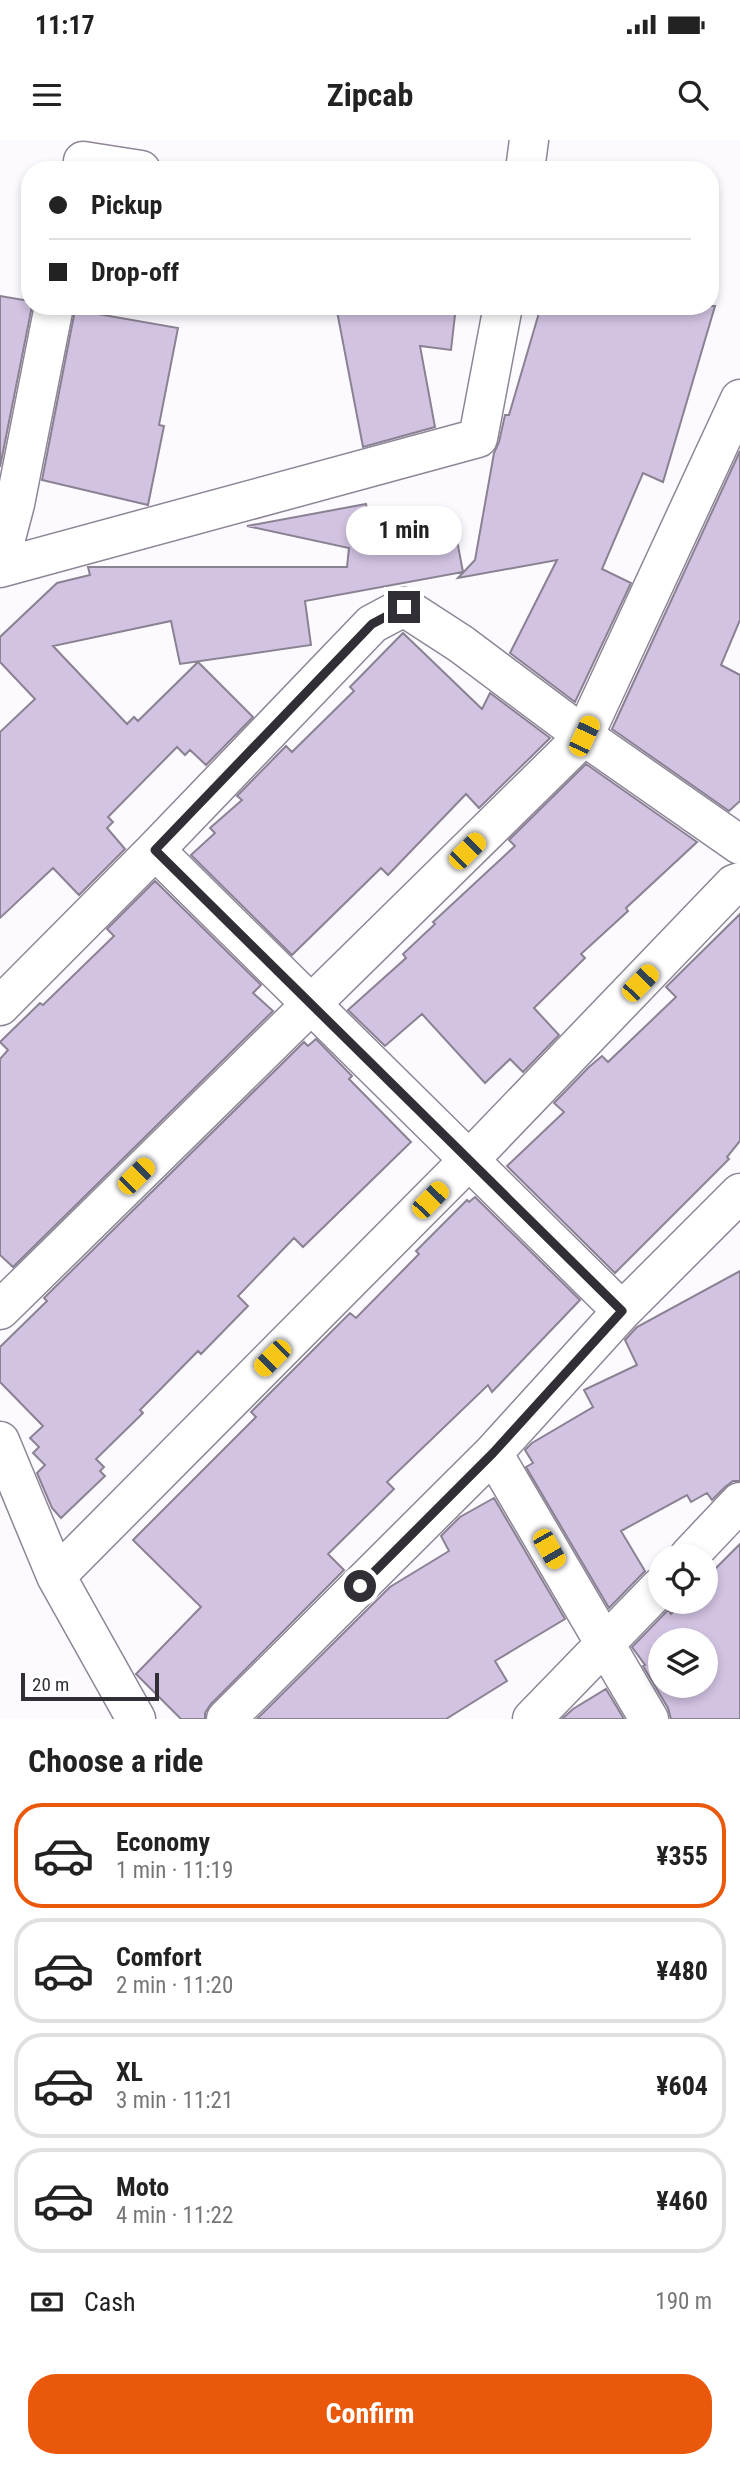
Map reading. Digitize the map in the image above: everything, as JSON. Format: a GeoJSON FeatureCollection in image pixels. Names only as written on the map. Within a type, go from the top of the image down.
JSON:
{"type":"FeatureCollection","features":[{"type":"Feature","properties":{"kind":"street"},"geometry":{"type":"LineString","coordinates":[[526,161],[529,140]]}},
{"type":"Feature","properties":{"kind":"street"},"geometry":{"type":"LineString","coordinates":[[84,157],[102,161]]}},
{"type":"Feature","properties":{"kind":"street"},"geometry":{"type":"LineString","coordinates":[[52,315],[15,504],[2,548],[478,438],[501,315]]}},
{"type":"Feature","properties":{"kind":"street"},"geometry":{"type":"LineString","coordinates":[[0,1310],[584,736],[740,399]]}},
{"type":"Feature","properties":{"kind":"street"},"geometry":{"type":"LineString","coordinates":[[0,1006],[155,850],[372,624],[404,607],[461,644],[584,736],[740,845]]}},
{"type":"Feature","properties":{"kind":"street"},"geometry":{"type":"LineString","coordinates":[[155,850],[622,1311]]}},
{"type":"Feature","properties":{"kind":"street"},"geometry":{"type":"LineString","coordinates":[[56,1576],[469,1160],[734,884],[740,881]]}},
{"type":"Feature","properties":{"kind":"street"},"geometry":{"type":"LineString","coordinates":[[226,1719],[493,1453],[622,1311],[740,1193]]}},
{"type":"Feature","properties":{"kind":"street"},"geometry":{"type":"LineString","coordinates":[[0,1441],[56,1576],[136,1719]]}},
{"type":"Feature","properties":{"kind":"street"},"geometry":{"type":"LineString","coordinates":[[493,1453],[649,1719]]}},
{"type":"Feature","properties":{"kind":"street"},"geometry":{"type":"LineString","coordinates":[[700,1544],[740,1502]]}},
{"type":"Feature","properties":{"kind":"street"},"geometry":{"type":"LineString","coordinates":[[532,1719],[648,1600]]}},
{"type":"Feature","properties":{"kind":"building"},"geometry":{"type":"Polygon","coordinates":[[[0,296],[21,300],[21,315],[30,315],[0,467],[0,296]]]}},
{"type":"Feature","properties":{"kind":"building"},"geometry":{"type":"Polygon","coordinates":[[[74,315],[104,315],[178,328],[159,425],[164,426],[148,505],[42,480],[74,315]]]}},
{"type":"Feature","properties":{"kind":"building"},"geometry":{"type":"Polygon","coordinates":[[[338,315],[455,315],[451,350],[420,346],[435,427],[363,447],[338,315]]]}},
{"type":"Feature","properties":{"kind":"building"},"geometry":{"type":"Polygon","coordinates":[[[538,315],[712,315],[663,482],[643,473],[602,569],[631,583],[575,702],[510,653],[557,560],[458,578],[475,560],[494,453],[505,415],[509,415],[538,315]]]}},
{"type":"Feature","properties":{"kind":"building"},"geometry":{"type":"Polygon","coordinates":[[[740,451],[740,620],[721,665],[740,675],[740,801],[729,811],[612,729],[740,451]]]}},
{"type":"Feature","properties":{"kind":"building"},"geometry":{"type":"Polygon","coordinates":[[[366,504],[371,528],[452,514],[463,572],[305,601],[311,645],[180,664],[171,621],[53,646],[127,724],[134,717],[138,721],[198,662],[253,717],[206,765],[190,750],[185,755],[177,747],[108,817],[113,822],[107,828],[125,849],[79,895],[53,868],[0,918],[0,732],[35,699],[0,662],[0,637],[57,583],[90,575],[88,567],[347,567],[349,548],[247,526],[366,504]]]}},
{"type":"Feature","properties":{"kind":"building"},"geometry":{"type":"Polygon","coordinates":[[[403,633],[482,709],[490,693],[550,738],[479,808],[466,794],[388,875],[381,868],[292,955],[191,855],[215,833],[210,828],[242,800],[237,796],[286,746],[292,752],[354,691],[350,687],[403,633]]]}},
{"type":"Feature","properties":{"kind":"building"},"geometry":{"type":"Polygon","coordinates":[[[586,764],[697,842],[626,908],[628,911],[581,954],[585,958],[534,1008],[559,1035],[523,1072],[510,1059],[485,1083],[422,1014],[385,1046],[348,1010],[406,958],[403,954],[435,924],[433,922],[515,846],[509,840],[586,764]]]}},
{"type":"Feature","properties":{"kind":"building"},"geometry":{"type":"Polygon","coordinates":[[[155,881],[261,985],[253,993],[273,1011],[13,1267],[0,1255],[0,1059],[8,1050],[0,1042],[40,1003],[43,1005],[114,936],[107,929],[155,881]]]}},
{"type":"Feature","properties":{"kind":"building"},"geometry":{"type":"Polygon","coordinates":[[[740,914],[740,1141],[727,1157],[729,1159],[615,1273],[507,1166],[564,1112],[554,1103],[589,1067],[602,1056],[608,1062],[676,997],[666,987],[740,914]]]}},
{"type":"Feature","properties":{"kind":"building"},"geometry":{"type":"Polygon","coordinates":[[[316,1039],[352,1076],[349,1079],[411,1142],[303,1247],[294,1238],[238,1296],[248,1306],[201,1354],[198,1351],[140,1410],[143,1413],[96,1459],[104,1467],[100,1471],[105,1476],[61,1518],[52,1508],[37,1473],[45,1465],[33,1453],[39,1447],[30,1438],[43,1426],[0,1382],[0,1347],[47,1301],[44,1298],[304,1042],[308,1046],[316,1039]]]}},
{"type":"Feature","properties":{"kind":"building"},"geometry":{"type":"Polygon","coordinates":[[[475,1197],[580,1300],[492,1392],[488,1385],[387,1482],[394,1489],[328,1554],[344,1570],[211,1704],[205,1713],[205,1719],[181,1719],[136,1674],[201,1607],[133,1540],[256,1417],[251,1412],[350,1313],[356,1318],[419,1254],[416,1251],[467,1200],[469,1202],[475,1197]]]}},
{"type":"Feature","properties":{"kind":"building"},"geometry":{"type":"Polygon","coordinates":[[[740,1271],[740,1481],[733,1481],[712,1500],[707,1493],[691,1502],[687,1495],[621,1531],[645,1571],[609,1608],[526,1467],[533,1463],[525,1450],[532,1443],[593,1407],[584,1390],[637,1365],[625,1340],[637,1327],[740,1271]]]}},
{"type":"Feature","properties":{"kind":"building"},"geometry":{"type":"Polygon","coordinates":[[[494,1498],[565,1619],[495,1661],[507,1681],[446,1719],[257,1719],[390,1587],[449,1551],[441,1536],[460,1517],[494,1498]]]}},
{"type":"Feature","properties":{"kind":"building"},"geometry":{"type":"Polygon","coordinates":[[[740,1544],[740,1719],[671,1719],[662,1698],[718,1698],[718,1628],[650,1628],[664,1614],[718,1614],[718,1566],[740,1544]]]}},
{"type":"Feature","properties":{"kind":"building"},"geometry":{"type":"Polygon","coordinates":[[[648,1631],[648,1674],[643,1666],[645,1665],[632,1647],[648,1631]]]}},
{"type":"Feature","properties":{"kind":"building"},"geometry":{"type":"Polygon","coordinates":[[[606,1689],[624,1719],[562,1719],[573,1709],[606,1689]]]}},
{"type":"Feature","properties":{"kind":"route"},"geometry":{"type":"LineString","coordinates":[[360,1586],[493,1453],[622,1311],[155,850],[372,624],[404,607]]}}]}
